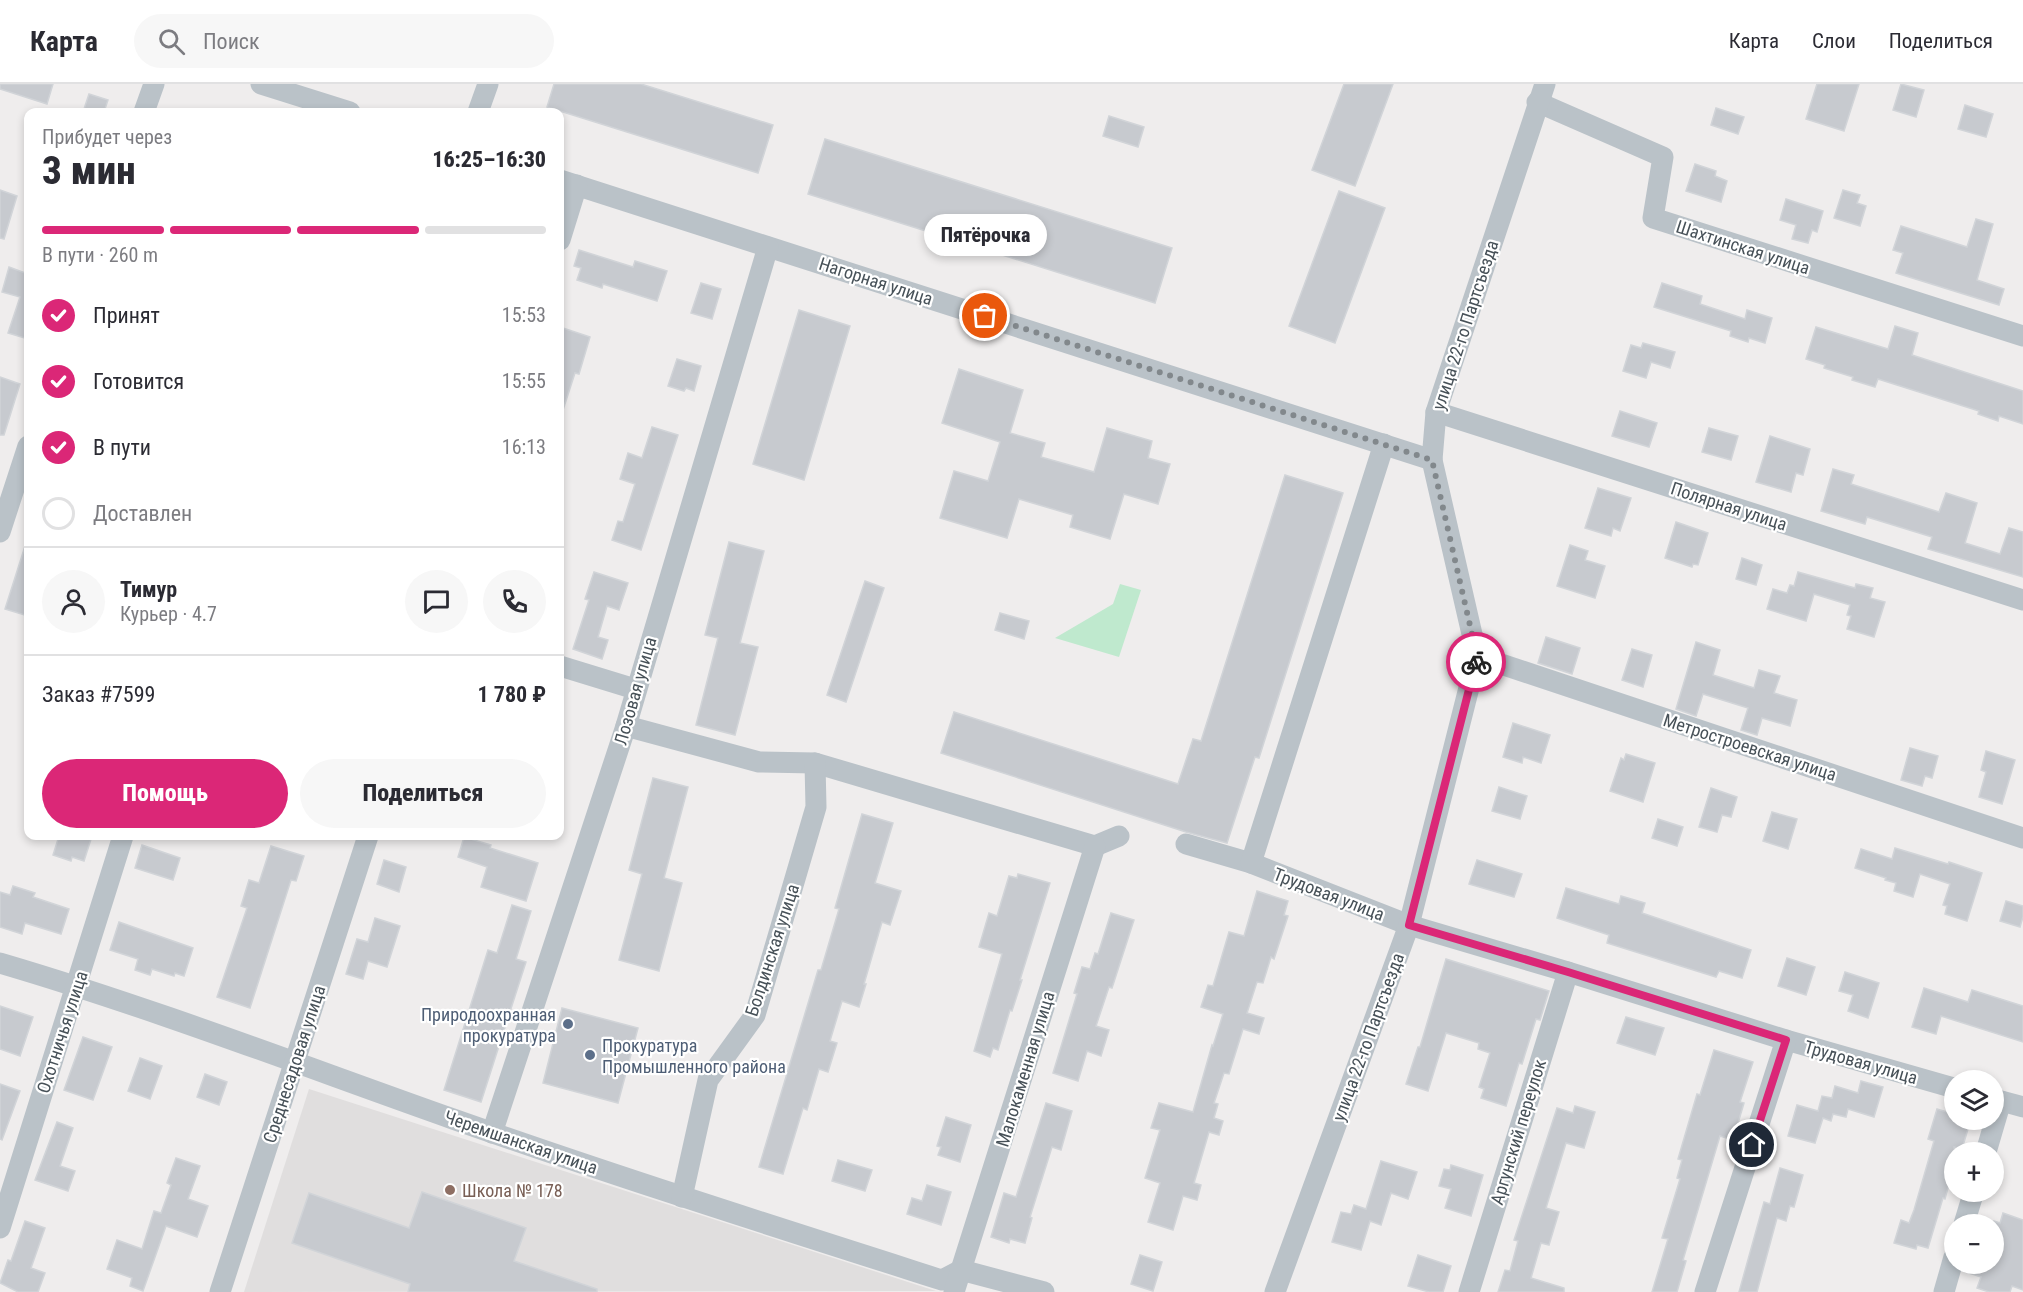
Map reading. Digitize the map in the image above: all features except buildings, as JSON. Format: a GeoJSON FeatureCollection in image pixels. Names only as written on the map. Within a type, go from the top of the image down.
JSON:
{"type":"FeatureCollection","features":[{"type":"Feature","properties":{"kind":"street"},"geometry":{"type":"LineString","coordinates":[[145,108],[154,84]]}},
{"type":"Feature","properties":{"kind":"street"},"geometry":{"type":"LineString","coordinates":[[261,84],[337,108]]}},
{"type":"Feature","properties":{"kind":"street"},"geometry":{"type":"LineString","coordinates":[[479,108],[488,84]]}},
{"type":"Feature","properties":{"kind":"street","name":"Шахтинская улица"},"geometry":{"type":"LineString","coordinates":[[1541,93],[1663,157],[1653,218],[2023,336]]}},
{"type":"Feature","properties":{"kind":"street","name":"улица 22-го Партсъезда"},"geometry":{"type":"LineString","coordinates":[[1275,1292],[1409,925],[1477,656],[1432,460],[1436,412],[1541,93]]}},
{"type":"Feature","properties":{"kind":"street"},"geometry":{"type":"LineString","coordinates":[[564,211],[568,182]]}},
{"type":"Feature","properties":{"kind":"street","name":"Нагорная улица"},"geometry":{"type":"LineString","coordinates":[[568,182],[1432,460]]}},
{"type":"Feature","properties":{"kind":"street","name":"Лозовая улица"},"geometry":{"type":"LineString","coordinates":[[492,1133],[626,726],[635,689],[768,246]]}},
{"type":"Feature","properties":{"kind":"street","name":"Полярная улица"},"geometry":{"type":"LineString","coordinates":[[1436,412],[2023,600]]}},
{"type":"Feature","properties":{"kind":"street"},"geometry":{"type":"LineString","coordinates":[[1251,863],[1384,444]]}},
{"type":"Feature","properties":{"kind":"street"},"geometry":{"type":"LineString","coordinates":[[0,532],[24,459]]}},
{"type":"Feature","properties":{"kind":"street","name":"Метростроевская улица"},"geometry":{"type":"LineString","coordinates":[[1477,656],[2023,838]]}},
{"type":"Feature","properties":{"kind":"street"},"geometry":{"type":"LineString","coordinates":[[564,667],[635,689]]}},
{"type":"Feature","properties":{"kind":"street"},"geometry":{"type":"LineString","coordinates":[[626,726],[759,762],[815,763],[1095,846],[1119,836]]}},
{"type":"Feature","properties":{"kind":"street","name":"Болдинская улица"},"geometry":{"type":"LineString","coordinates":[[682,1197],[708,1080],[755,1015],[816,807],[815,763]]}},
{"type":"Feature","properties":{"kind":"street","name":"Охотничья улица"},"geometry":{"type":"LineString","coordinates":[[0,1227],[122,840]]}},
{"type":"Feature","properties":{"kind":"street","name":"Среднесадовая улица"},"geometry":{"type":"LineString","coordinates":[[220,1292],[367,840]]}},
{"type":"Feature","properties":{"kind":"street","name":"Трудовая улица"},"geometry":{"type":"LineString","coordinates":[[1186,844],[1251,863],[1409,925],[1786,1040],[1944,1085]]}},
{"type":"Feature","properties":{"kind":"street","name":"Малокаменная улица"},"geometry":{"type":"LineString","coordinates":[[954,1292],[1095,846]]}},
{"type":"Feature","properties":{"kind":"street","name":"Черемшанская улица"},"geometry":{"type":"LineString","coordinates":[[0,963],[77,986],[492,1133],[682,1197],[942,1280],[962,1270]]}},
{"type":"Feature","properties":{"kind":"street","name":"Аргунский переулок"},"geometry":{"type":"LineString","coordinates":[[1469,1292],[1568,972]]}},
{"type":"Feature","properties":{"kind":"street"},"geometry":{"type":"LineString","coordinates":[[1706,1292],[1786,1040]]}},
{"type":"Feature","properties":{"kind":"street"},"geometry":{"type":"LineString","coordinates":[[2004,1102],[2023,1107]]}},
{"type":"Feature","properties":{"kind":"street"},"geometry":{"type":"LineString","coordinates":[[962,1270],[1044,1292]]}},
{"type":"Feature","properties":{"kind":"street"},"geometry":{"type":"LineString","coordinates":[[1944,1292],[1949,1274]]}},
{"type":"Feature","properties":{"kind":"shaded area","name":"Школа № 178"},"geometry":{"type":"Polygon","coordinates":[[[309,1089],[936,1291],[244,1292],[309,1089]]]}},
{"type":"Feature","properties":{"kind":"green space"},"geometry":{"type":"Polygon","coordinates":[[[1120,584],[1141,590],[1119,657],[1055,638],[1113,604],[1120,584]]]}},
{"type":"Feature","properties":{"kind":"way so far"},"geometry":{"type":"LineString","coordinates":[[985,316],[1432,460],[1477,656],[1476,662]]}},
{"type":"Feature","properties":{"kind":"place","name":"Пятёрочка"},"geometry":{"type":"Point","coordinates":[985,316]}},
{"type":"Feature","properties":{"kind":"place","name":"Природоохранная прокуратура"},"geometry":{"type":"Point","coordinates":[568,1024]}},
{"type":"Feature","properties":{"kind":"place","name":"Прокуратура Промышленного района"},"geometry":{"type":"Point","coordinates":[590,1055]}},
{"type":"Feature","properties":{"kind":"place","name":"Школа № 178"},"geometry":{"type":"Point","coordinates":[450,1190]}},
{"type":"Feature","properties":{"kind":"route"},"geometry":{"type":"LineString","coordinates":[[1476,662],[1409,925],[1786,1040],[1752,1145]]}}]}
